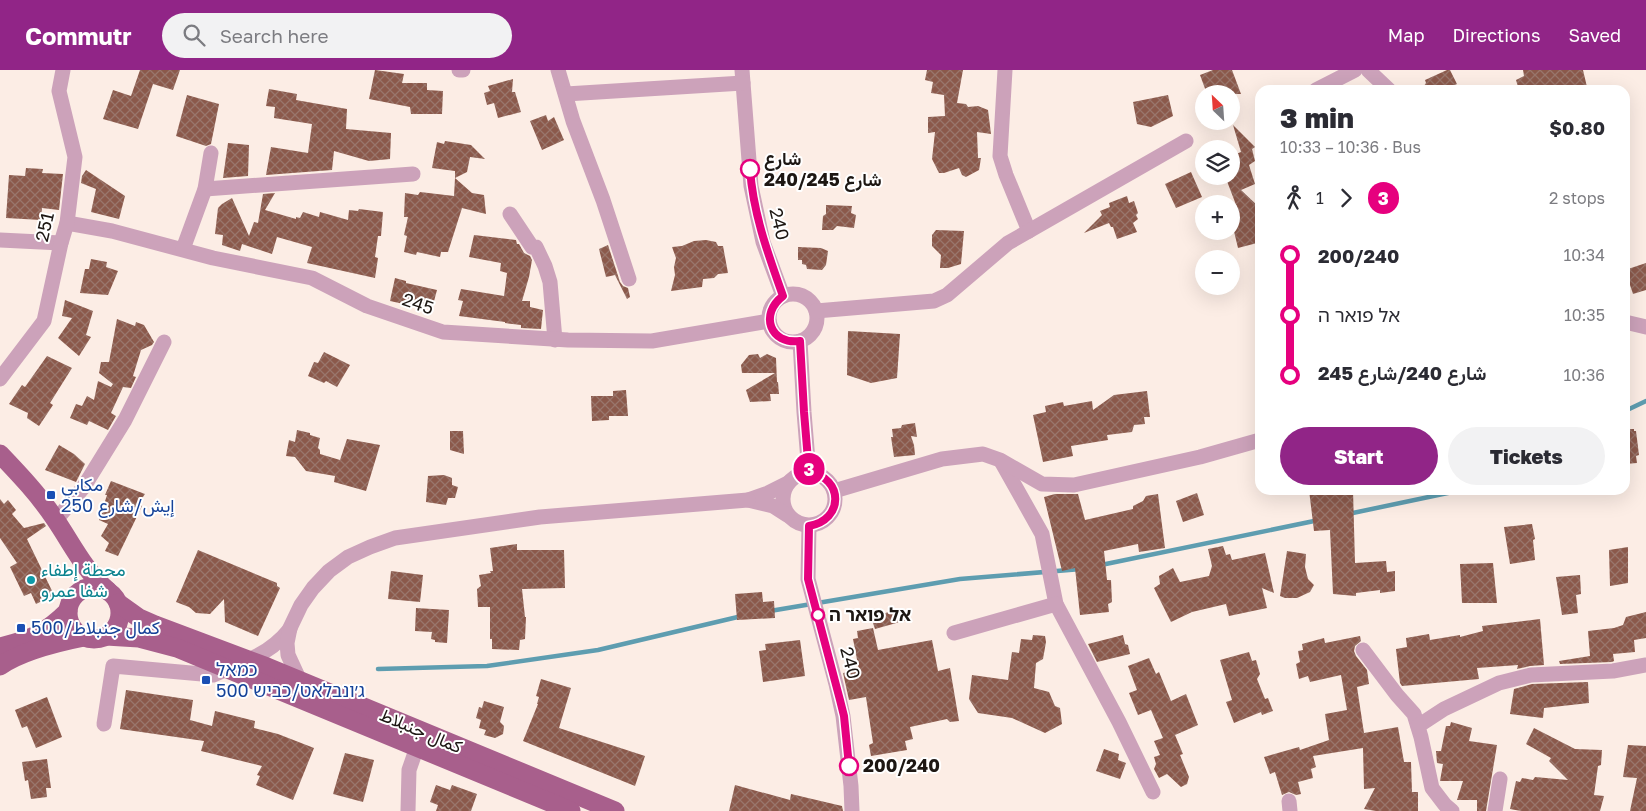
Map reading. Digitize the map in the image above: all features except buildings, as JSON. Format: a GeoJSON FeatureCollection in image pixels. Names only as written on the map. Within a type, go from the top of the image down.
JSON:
{"type":"FeatureCollection","features":[{"type":"Feature","properties":{"kind":"main road"},"geometry":{"type":"LineString","coordinates":[[0,454],[35,491],[60,527],[71,549],[76,568],[76,580],[70,605],[68,616],[72,627],[84,637],[91,639],[99,638],[106,636],[112,631],[120,618],[120,611],[113,597],[92,587],[77,593],[70,605],[54,625],[42,633],[32,638],[0,647]]}},
{"type":"Feature","properties":{"kind":"main road","name":"كمال جنبلاط"},"geometry":{"type":"LineString","coordinates":[[60,527],[88,572],[113,597],[139,618],[300,681],[615,811]]}},
{"type":"Feature","properties":{"kind":"main road","name":"كمال جنبلاط"},"geometry":{"type":"LineString","coordinates":[[106,636],[122,636],[156,641],[177,648],[562,809]]}},
{"type":"Feature","properties":{"kind":"main road"},"geometry":{"type":"LineString","coordinates":[[0,666],[15,658],[84,637]]}},
{"type":"Feature","properties":{"kind":"street","name":"251"},"geometry":{"type":"LineString","coordinates":[[0,379],[44,321],[67,223],[75,157],[59,91],[63,70]]}},
{"type":"Feature","properties":{"kind":"street"},"geometry":{"type":"LineString","coordinates":[[558,70],[572,121],[603,200],[629,279]]}},
{"type":"Feature","properties":{"kind":"street"},"geometry":{"type":"LineString","coordinates":[[1005,70],[1000,156],[1029,232]]}},
{"type":"Feature","properties":{"kind":"street"},"geometry":{"type":"LineString","coordinates":[[1326,85],[1355,70]]}},
{"type":"Feature","properties":{"kind":"street"},"geometry":{"type":"LineString","coordinates":[[1368,70],[1384,85]]}},
{"type":"Feature","properties":{"kind":"street"},"geometry":{"type":"LineString","coordinates":[[566,94],[742,76]]}},
{"type":"Feature","properties":{"kind":"street","name":"240"},"geometry":{"type":"LineString","coordinates":[[742,76],[751,186],[763,242],[783,296]]}},
{"type":"Feature","properties":{"kind":"street"},"geometry":{"type":"LineString","coordinates":[[816,311],[934,301],[947,295],[1008,243],[1186,141]]}},
{"type":"Feature","properties":{"kind":"street"},"geometry":{"type":"LineString","coordinates":[[183,250],[205,189],[212,153]]}},
{"type":"Feature","properties":{"kind":"street"},"geometry":{"type":"LineString","coordinates":[[205,189],[413,174]]}},
{"type":"Feature","properties":{"kind":"street"},"geometry":{"type":"LineString","coordinates":[[510,214],[532,247],[536,247],[545,266],[550,282],[555,340]]}},
{"type":"Feature","properties":{"kind":"street","name":"245"},"geometry":{"type":"LineString","coordinates":[[67,223],[112,231],[213,258],[312,278],[367,306],[443,332],[555,340],[652,340],[769,320]]}},
{"type":"Feature","properties":{"kind":"street"},"geometry":{"type":"LineString","coordinates":[[0,240],[61,243]]}},
{"type":"Feature","properties":{"kind":"street"},"geometry":{"type":"LineString","coordinates":[[802,295],[813,304],[816,311],[816,326],[807,338],[800,341],[786,341],[780,338],[771,327],[769,320],[773,304],[783,296],[802,295]]}},
{"type":"Feature","properties":{"kind":"street"},"geometry":{"type":"LineString","coordinates":[[1630,323],[1646,327]]}},
{"type":"Feature","properties":{"kind":"street"},"geometry":{"type":"LineString","coordinates":[[800,341],[809,472]]}},
{"type":"Feature","properties":{"kind":"street"},"geometry":{"type":"LineString","coordinates":[[60,527],[126,420],[164,342]]}},
{"type":"Feature","properties":{"kind":"street"},"geometry":{"type":"LineString","coordinates":[[834,491],[942,459],[983,454],[1000,460],[1042,484],[1074,485],[1200,457],[1255,441]]}},
{"type":"Feature","properties":{"kind":"street"},"geometry":{"type":"LineString","coordinates":[[1000,460],[1042,534],[1056,604],[1119,722],[1153,792]]}},
{"type":"Feature","properties":{"kind":"street"},"geometry":{"type":"LineString","coordinates":[[300,681],[288,656],[287,643],[290,628],[301,605],[330,571],[348,557],[395,538],[540,517],[748,500],[768,493],[788,483],[793,478],[809,472],[818,474],[831,484],[836,500],[830,515],[817,524],[809,526],[793,521],[773,506],[748,500]]}},
{"type":"Feature","properties":{"kind":"street"},"geometry":{"type":"LineString","coordinates":[[787,515],[782,499],[788,483]]}},
{"type":"Feature","properties":{"kind":"street","name":"240"},"geometry":{"type":"LineString","coordinates":[[809,526],[808,579],[844,716],[852,811]]}},
{"type":"Feature","properties":{"kind":"street"},"geometry":{"type":"LineString","coordinates":[[954,633],[1056,604]]}},
{"type":"Feature","properties":{"kind":"street"},"geometry":{"type":"LineString","coordinates":[[248,660],[274,646],[290,628]]}},
{"type":"Feature","properties":{"kind":"street"},"geometry":{"type":"LineString","coordinates":[[1363,650],[1396,695],[1414,714],[1432,788],[1452,811]]}},
{"type":"Feature","properties":{"kind":"street"},"geometry":{"type":"LineString","coordinates":[[1418,726],[1444,709],[1499,682],[1530,675],[1613,671],[1646,664]]}},
{"type":"Feature","properties":{"kind":"street"},"geometry":{"type":"LineString","coordinates":[[104,724],[113,666],[214,675],[227,669]]}},
{"type":"Feature","properties":{"kind":"street"},"geometry":{"type":"LineString","coordinates":[[408,811],[410,770],[416,747]]}},
{"type":"Feature","properties":{"kind":"street"},"geometry":{"type":"LineString","coordinates":[[1495,811],[1500,779]]}},
{"type":"Feature","properties":{"kind":"waterway"},"geometry":{"type":"LineString","coordinates":[[1630,409],[1646,401]]}},
{"type":"Feature","properties":{"kind":"waterway"},"geometry":{"type":"LineString","coordinates":[[1348,514],[1438,495]]}},
{"type":"Feature","properties":{"kind":"waterway"},"geometry":{"type":"LineString","coordinates":[[1101,565],[1319,520]]}},
{"type":"Feature","properties":{"kind":"waterway"},"geometry":{"type":"LineString","coordinates":[[770,611],[960,579],[1081,569]]}},
{"type":"Feature","properties":{"kind":"waterway"},"geometry":{"type":"LineString","coordinates":[[378,669],[487,666],[598,650],[742,616]]}},
{"type":"Feature","properties":{"kind":"bus line","name":"3"},"geometry":{"type":"LineString","coordinates":[[750,169],[751,186],[763,242],[783,296],[773,304],[769,320],[771,327],[780,338],[786,341],[800,341],[809,472],[818,474],[831,484],[836,500],[830,515],[817,524],[809,526],[808,579],[844,716],[849,766]]}},
{"type":"Feature","properties":{"kind":"place","name":"شارع 240/شارع 245"},"geometry":{"type":"Point","coordinates":[750,169]}},
{"type":"Feature","properties":{"kind":"place","name":"مكابي إيش/شارع 250"},"geometry":{"type":"Point","coordinates":[51,495]}},
{"type":"Feature","properties":{"kind":"place","name":"محطة إطفاء شفا عمرو"},"geometry":{"type":"Point","coordinates":[31,580]}},
{"type":"Feature","properties":{"kind":"place","name":"אל פואר ה"},"geometry":{"type":"Point","coordinates":[818,615]}},
{"type":"Feature","properties":{"kind":"place","name":"500/كمال جنبلاط"},"geometry":{"type":"Point","coordinates":[21,628]}},
{"type":"Feature","properties":{"kind":"place","name":"כמאל ג׳ונבלאט/כביש 500"},"geometry":{"type":"Point","coordinates":[206,680]}},
{"type":"Feature","properties":{"kind":"place","name":"200/240"},"geometry":{"type":"Point","coordinates":[849,766]}}]}
